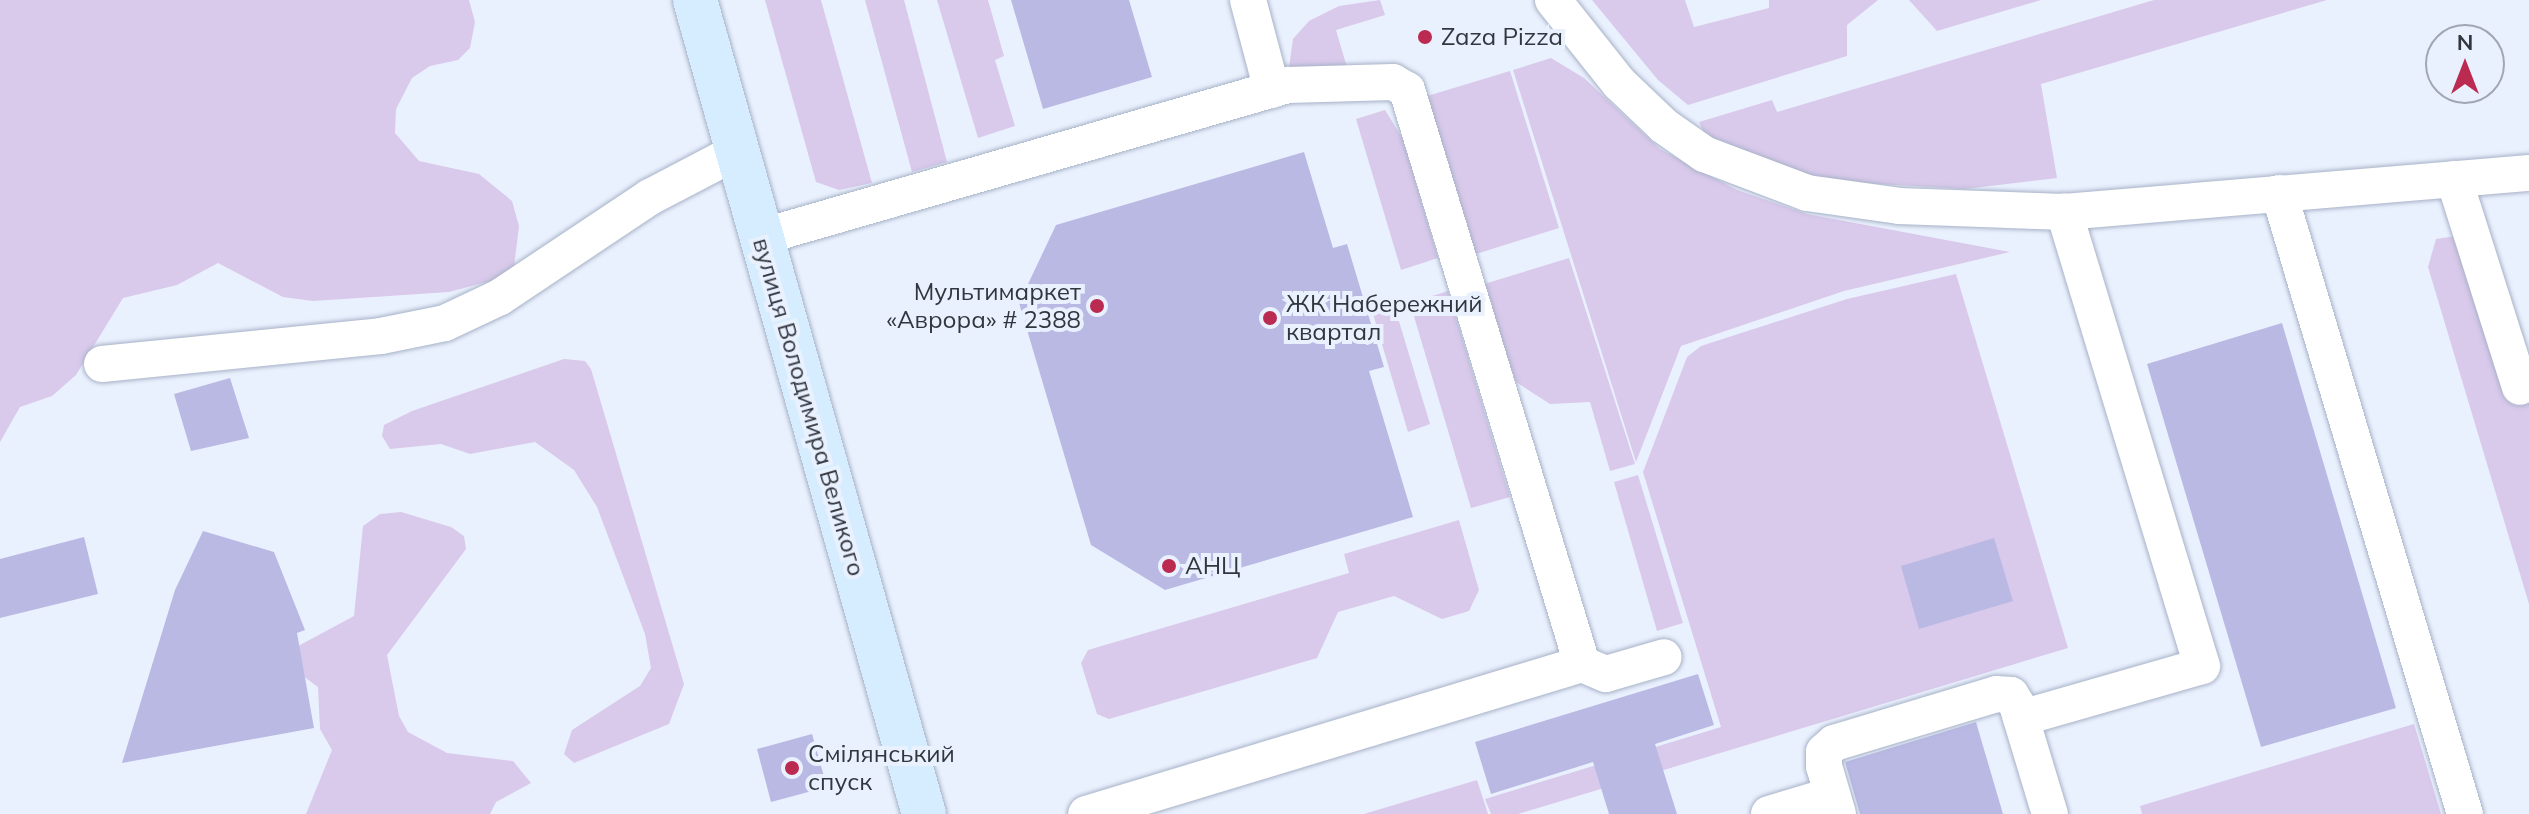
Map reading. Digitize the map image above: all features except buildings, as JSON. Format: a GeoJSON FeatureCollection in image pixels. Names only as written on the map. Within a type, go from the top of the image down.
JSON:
{"type":"FeatureCollection","features":[{"type":"Feature","properties":{"kind":"main road","name":"вулиця Володимира Великого"},"geometry":{"type":"LineString","coordinates":[[695,0],[924,814]]}},
{"type":"Feature","properties":{"kind":"lane"},"geometry":{"type":"LineString","coordinates":[[1248,0],[1272,90]]}},
{"type":"Feature","properties":{"kind":"lane"},"geometry":{"type":"LineString","coordinates":[[1553,0],[1619,83],[1664,126],[1740,170],[1807,193],[1899,206],[2064,212],[2529,173]]}},
{"type":"Feature","properties":{"kind":"lane"},"geometry":{"type":"LineString","coordinates":[[761,237],[1272,90],[1370,82],[1402,83],[1407,90],[1582,664]]}},
{"type":"Feature","properties":{"kind":"lane"},"geometry":{"type":"LineString","coordinates":[[102,364],[381,336],[445,323],[500,297],[650,197],[738,151]]}},
{"type":"Feature","properties":{"kind":"lane"},"geometry":{"type":"LineString","coordinates":[[2454,179],[2520,387]]}},
{"type":"Feature","properties":{"kind":"lane"},"geometry":{"type":"LineString","coordinates":[[2279,193],[2465,814]]}},
{"type":"Feature","properties":{"kind":"lane"},"geometry":{"type":"LineString","coordinates":[[2021,718],[2202,666],[2064,212]]}},
{"type":"Feature","properties":{"kind":"lane"},"geometry":{"type":"LineString","coordinates":[[1086,814],[1582,664],[1606,674],[1664,657]]}},
{"type":"Feature","properties":{"kind":"lane"},"geometry":{"type":"LineString","coordinates":[[1769,814],[1835,804],[1824,752],[1834,743],[1996,694],[2011,695],[2050,814]]}},
{"type":"Feature","properties":{"kind":"shaded area"},"geometry":{"type":"Polygon","coordinates":[[[0,0],[469,0],[475,22],[470,48],[458,60],[430,66],[412,78],[396,109],[395,133],[419,161],[479,174],[512,201],[519,226],[513,275],[449,292],[313,301],[283,297],[218,263],[177,285],[123,298],[76,375],[52,396],[20,407],[0,442],[0,0]]]}},
{"type":"Feature","properties":{"kind":"shaded area"},"geometry":{"type":"Polygon","coordinates":[[[765,0],[821,0],[872,183],[839,190],[816,182],[765,0]]]}},
{"type":"Feature","properties":{"kind":"shaded area"},"geometry":{"type":"Polygon","coordinates":[[[865,0],[904,0],[947,162],[912,172],[865,0]]]}},
{"type":"Feature","properties":{"kind":"shaded area"},"geometry":{"type":"Polygon","coordinates":[[[937,0],[988,0],[1004,56],[995,60],[1015,126],[978,138],[937,0]]]}},
{"type":"Feature","properties":{"kind":"shaded area"},"geometry":{"type":"Polygon","coordinates":[[[1380,0],[1385,15],[1336,30],[1348,71],[1288,74],[1293,39],[1309,21],[1339,6],[1380,0]]]}},
{"type":"Feature","properties":{"kind":"shaded area"},"geometry":{"type":"Polygon","coordinates":[[[1592,0],[1685,0],[1694,27],[1769,8],[1769,0],[1878,0],[1847,25],[1847,56],[1688,105],[1658,80],[1592,0]]]}},
{"type":"Feature","properties":{"kind":"shaded area"},"geometry":{"type":"Polygon","coordinates":[[[1909,0],[2041,0],[1937,31],[1909,0]]]}},
{"type":"Feature","properties":{"kind":"shaded area"},"geometry":{"type":"Polygon","coordinates":[[[2154,0],[2327,0],[2041,84],[2057,178],[1965,189],[1792,179],[1710,145],[1699,122],[1772,100],[1777,112],[2154,0]]]}},
{"type":"Feature","properties":{"kind":"shaded area"},"geometry":{"type":"Polygon","coordinates":[[[1551,58],[1584,78],[1660,149],[1737,190],[1807,214],[2010,252],[1844,291],[1681,346],[1636,462],[1513,70],[1551,58]]]}},
{"type":"Feature","properties":{"kind":"shaded area"},"geometry":{"type":"Polygon","coordinates":[[[1510,71],[1559,228],[1473,255],[1424,97],[1510,71]]]}},
{"type":"Feature","properties":{"kind":"shaded area"},"geometry":{"type":"Polygon","coordinates":[[[1385,110],[1403,139],[1438,258],[1401,270],[1356,119],[1385,110]]]}},
{"type":"Feature","properties":{"kind":"shaded area"},"geometry":{"type":"Polygon","coordinates":[[[2456,236],[2529,392],[2529,604],[2428,267],[2436,239],[2456,236]]]}},
{"type":"Feature","properties":{"kind":"shaded area"},"geometry":{"type":"Polygon","coordinates":[[[1569,258],[1635,464],[1610,471],[1590,402],[1550,404],[1516,382],[1481,285],[1569,258]]]}},
{"type":"Feature","properties":{"kind":"shaded area"},"geometry":{"type":"Polygon","coordinates":[[[1956,274],[2068,648],[1518,814],[1491,814],[1485,799],[1721,727],[1643,472],[1687,357],[1701,346],[1847,299],[1956,274]]]}},
{"type":"Feature","properties":{"kind":"shaded area"},"geometry":{"type":"Polygon","coordinates":[[[1448,291],[1510,497],[1471,508],[1410,303],[1448,291]]]}},
{"type":"Feature","properties":{"kind":"shaded area"},"geometry":{"type":"Polygon","coordinates":[[[1395,308],[1430,424],[1408,432],[1373,314],[1395,308]]]}},
{"type":"Feature","properties":{"kind":"shaded area"},"geometry":{"type":"Polygon","coordinates":[[[564,359],[585,361],[591,369],[684,684],[669,724],[574,763],[564,754],[572,730],[640,686],[651,668],[645,634],[597,507],[574,470],[535,442],[470,454],[441,444],[390,449],[382,436],[384,425],[412,411],[564,359]]]}},
{"type":"Feature","properties":{"kind":"shaded area"},"geometry":{"type":"Polygon","coordinates":[[[1638,475],[1683,623],[1657,631],[1614,482],[1638,475]]]}},
{"type":"Feature","properties":{"kind":"shaded area"},"geometry":{"type":"Polygon","coordinates":[[[401,512],[451,527],[464,536],[466,549],[387,655],[399,716],[408,732],[447,753],[513,761],[531,783],[496,802],[490,814],[306,814],[332,750],[320,729],[318,687],[291,667],[287,652],[354,616],[363,526],[380,514],[401,512]]]}},
{"type":"Feature","properties":{"kind":"shaded area"},"geometry":{"type":"Polygon","coordinates":[[[1459,520],[1479,590],[1469,611],[1442,619],[1394,596],[1338,612],[1317,658],[1109,719],[1097,714],[1081,663],[1088,650],[1349,573],[1344,554],[1459,520]]]}},
{"type":"Feature","properties":{"kind":"shaded area"},"geometry":{"type":"Polygon","coordinates":[[[2414,724],[2441,814],[2142,814],[2140,806],[2414,724]]]}},
{"type":"Feature","properties":{"kind":"shaded area"},"geometry":{"type":"Polygon","coordinates":[[[1477,780],[1488,814],[1364,814],[1477,780]]]}},
{"type":"Feature","properties":{"kind":"place","name":"Zaza Pizza"},"geometry":{"type":"Point","coordinates":[1425,37]}},
{"type":"Feature","properties":{"kind":"place","name":"Мультимаркет «Аврора» # 2388"},"geometry":{"type":"Point","coordinates":[1097,306]}},
{"type":"Feature","properties":{"kind":"place","name":"ЖК Набережний квартал"},"geometry":{"type":"Point","coordinates":[1270,318]}},
{"type":"Feature","properties":{"kind":"place","name":"АНЦ"},"geometry":{"type":"Point","coordinates":[1169,566]}},
{"type":"Feature","properties":{"kind":"place","name":"Смілянський спуск"},"geometry":{"type":"Point","coordinates":[792,768]}}]}
